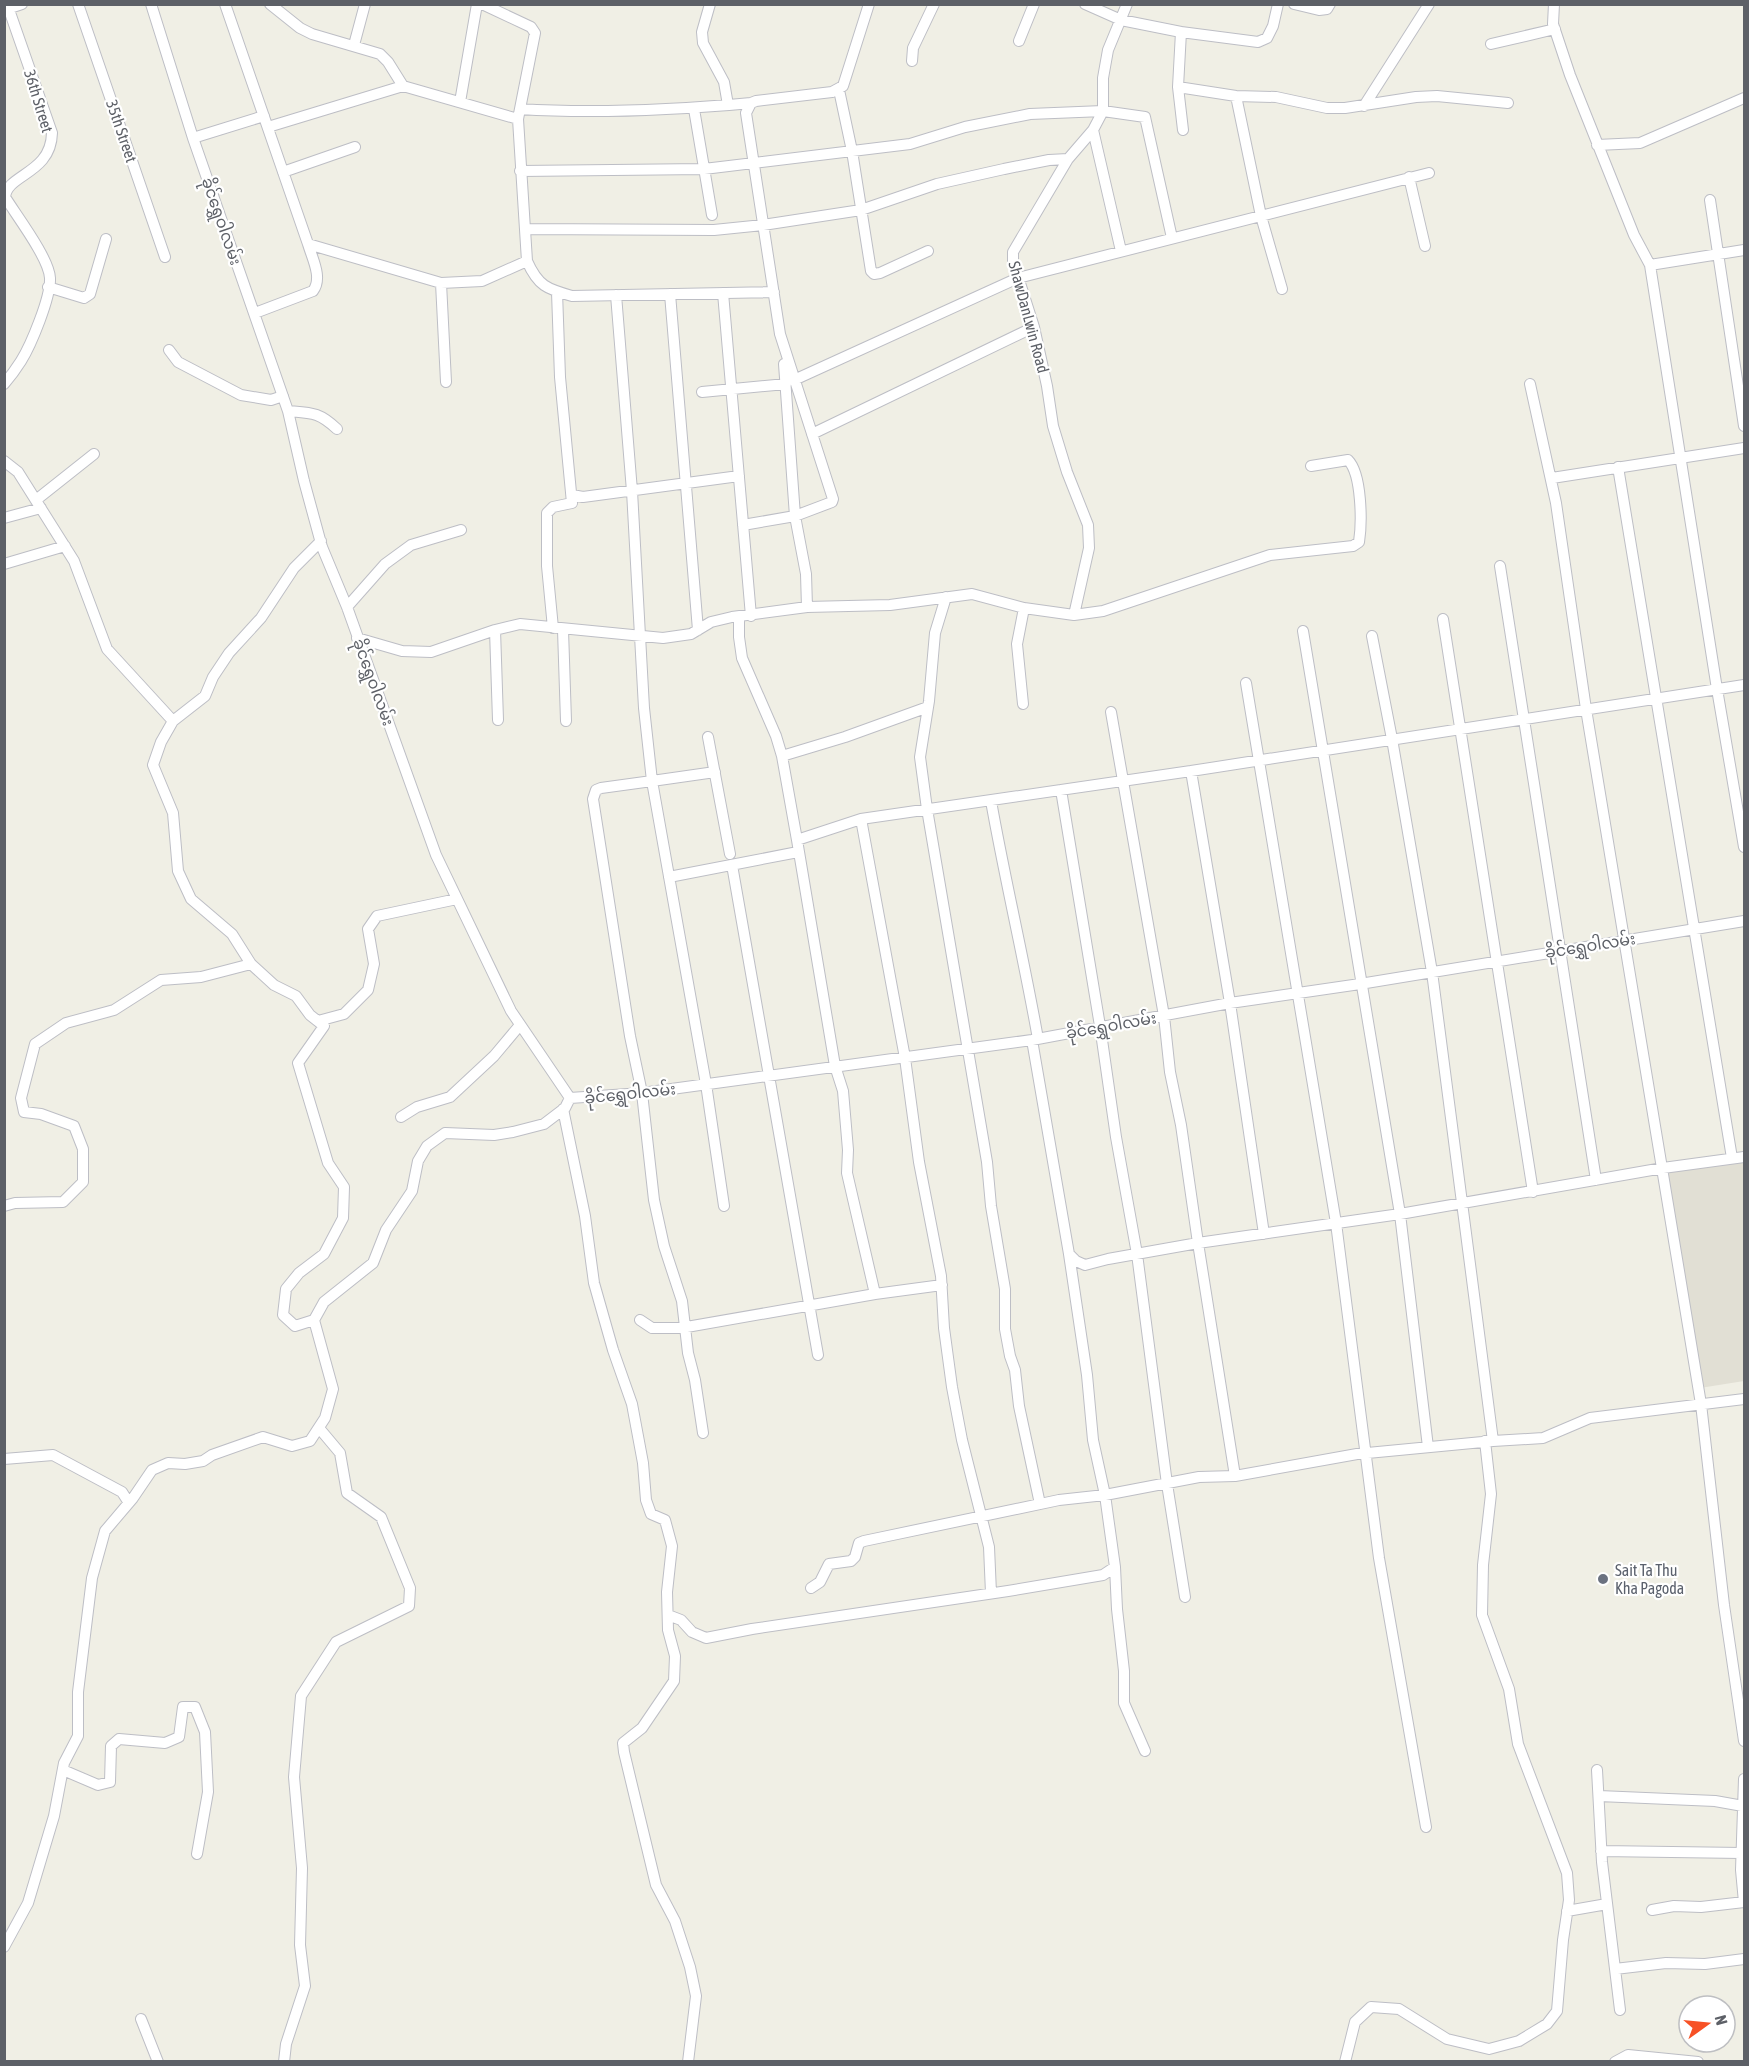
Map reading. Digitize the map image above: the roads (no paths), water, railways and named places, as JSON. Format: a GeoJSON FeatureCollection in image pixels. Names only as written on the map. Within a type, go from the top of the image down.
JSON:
{"type":"FeatureCollection","features":[{"type":"Feature","properties":{"kind":"street"},"geometry":{"type":"LineString","coordinates":[[7,8],[22,4]]}},
{"type":"Feature","properties":{"kind":"street","name":"35th Street"},"geometry":{"type":"LineString","coordinates":[[78,4],[165,257]]}},
{"type":"Feature","properties":{"kind":"street","name":"ခိုင်ရွှေဝါလမ်း"},"geometry":{"type":"LineString","coordinates":[[151,4],[193,138],[288,411],[303,481],[321,541],[436,855],[511,1011],[570,1098],[642,1093],[1035,1039],[1230,1003],[1744,921]]}},
{"type":"Feature","properties":{"kind":"street"},"geometry":{"type":"LineString","coordinates":[[225,4],[318,277],[315,289],[255,313]]}},
{"type":"Feature","properties":{"kind":"street"},"geometry":{"type":"LineString","coordinates":[[270,4],[300,28],[312,34],[380,54],[388,62],[403,86]]}},
{"type":"Feature","properties":{"kind":"street"},"geometry":{"type":"LineString","coordinates":[[354,45],[365,4]]}},
{"type":"Feature","properties":{"kind":"street"},"geometry":{"type":"LineString","coordinates":[[460,102],[477,4]]}},
{"type":"Feature","properties":{"kind":"street"},"geometry":{"type":"LineString","coordinates":[[482,4],[531,27],[535,33],[519,114],[520,171],[527,261],[532,274],[546,289],[572,296],[774,292]]}},
{"type":"Feature","properties":{"kind":"street"},"geometry":{"type":"LineString","coordinates":[[710,4],[702,32],[703,43],[724,82],[728,105]]}},
{"type":"Feature","properties":{"kind":"street"},"geometry":{"type":"LineString","coordinates":[[193,138],[403,86],[460,102],[519,114],[694,109],[839,90],[849,71],[869,4]]}},
{"type":"Feature","properties":{"kind":"street"},"geometry":{"type":"LineString","coordinates":[[912,61],[913,48],[934,4]]}},
{"type":"Feature","properties":{"kind":"street"},"geometry":{"type":"LineString","coordinates":[[1019,41],[1035,4]]}},
{"type":"Feature","properties":{"kind":"street"},"geometry":{"type":"LineString","coordinates":[[1085,4],[1121,20],[1181,32],[1258,42],[1267,38],[1273,26],[1278,4]]}},
{"type":"Feature","properties":{"kind":"street","name":"ShawDanLwin Road"},"geometry":{"type":"LineString","coordinates":[[1074,615],[1089,548],[1088,525],[1067,472],[1053,426],[1034,327],[1013,261],[1013,252],[1068,159],[1093,130],[1103,111],[1103,78],[1108,50],[1127,4]]}},
{"type":"Feature","properties":{"kind":"street"},"geometry":{"type":"LineString","coordinates":[[1294,4],[1319,10],[1327,9],[1330,4]]}},
{"type":"Feature","properties":{"kind":"street"},"geometry":{"type":"LineString","coordinates":[[1364,106],[1429,4]]}},
{"type":"Feature","properties":{"kind":"street"},"geometry":{"type":"LineString","coordinates":[[1554,4],[1553,24],[1570,75],[1634,235],[1650,265],[1744,847]]}},
{"type":"Feature","properties":{"kind":"street","name":"36th Street"},"geometry":{"type":"LineString","coordinates":[[7,8],[52,133],[51,143],[45,157],[33,170],[12,183],[5,192],[5,197],[46,264],[50,278],[48,287]]}},
{"type":"Feature","properties":{"kind":"street"},"geometry":{"type":"LineString","coordinates":[[1491,44],[1555,29]]}},
{"type":"Feature","properties":{"kind":"street"},"geometry":{"type":"LineString","coordinates":[[1181,32],[1178,87],[1183,130]]}},
{"type":"Feature","properties":{"kind":"street"},"geometry":{"type":"LineString","coordinates":[[1178,87],[1236,96],[1276,97],[1327,108],[1364,106],[1416,97],[1437,96],[1508,103]]}},
{"type":"Feature","properties":{"kind":"street"},"geometry":{"type":"LineString","coordinates":[[839,90],[852,151],[871,271],[874,274],[928,251]]}},
{"type":"Feature","properties":{"kind":"street"},"geometry":{"type":"LineString","coordinates":[[1236,96],[1261,216],[1282,289]]}},
{"type":"Feature","properties":{"kind":"street"},"geometry":{"type":"LineString","coordinates":[[1597,145],[1640,143],[1744,98]]}},
{"type":"Feature","properties":{"kind":"street"},"geometry":{"type":"LineString","coordinates":[[751,103],[746,113],[790,382],[795,516],[806,574],[807,607]]}},
{"type":"Feature","properties":{"kind":"street"},"geometry":{"type":"LineString","coordinates":[[694,109],[712,215]]}},
{"type":"Feature","properties":{"kind":"street"},"geometry":{"type":"LineString","coordinates":[[520,171],[704,169],[755,164],[910,144],[965,127],[1030,114],[1103,111],[1145,117],[1172,238]]}},
{"type":"Feature","properties":{"kind":"street"},"geometry":{"type":"LineString","coordinates":[[1093,130],[1121,250]]}},
{"type":"Feature","properties":{"kind":"street"},"geometry":{"type":"LineString","coordinates":[[283,172],[355,147]]}},
{"type":"Feature","properties":{"kind":"street"},"geometry":{"type":"LineString","coordinates":[[525,229],[714,230],[764,225],[861,210],[937,184],[1015,167],[1068,159]]}},
{"type":"Feature","properties":{"kind":"street"},"geometry":{"type":"LineString","coordinates":[[702,392],[790,382],[1018,278],[1429,173]]}},
{"type":"Feature","properties":{"kind":"street"},"geometry":{"type":"LineString","coordinates":[[1409,177],[1425,246]]}},
{"type":"Feature","properties":{"kind":"street"},"geometry":{"type":"LineString","coordinates":[[1710,200],[1744,426]]}},
{"type":"Feature","properties":{"kind":"street"},"geometry":{"type":"LineString","coordinates":[[4,384],[25,354],[46,300],[48,287],[84,298],[90,294],[106,239]]}},
{"type":"Feature","properties":{"kind":"street"},"geometry":{"type":"LineString","coordinates":[[308,244],[441,283],[482,281],[527,261]]}},
{"type":"Feature","properties":{"kind":"street"},"geometry":{"type":"LineString","coordinates":[[1650,265],[1744,250]]}},
{"type":"Feature","properties":{"kind":"street"},"geometry":{"type":"LineString","coordinates":[[441,283],[446,382]]}},
{"type":"Feature","properties":{"kind":"street"},"geometry":{"type":"LineString","coordinates":[[557,292],[560,377],[572,502],[553,507],[547,513],[548,566],[558,629],[566,721]]}},
{"type":"Feature","properties":{"kind":"street"},"geometry":{"type":"LineString","coordinates":[[723,293],[743,525],[745,616],[739,637],[742,658],[776,736],[782,756],[835,1066],[843,1091],[848,1150],[847,1173],[875,1294]]}},
{"type":"Feature","properties":{"kind":"street"},"geometry":{"type":"LineString","coordinates":[[670,294],[698,630]]}},
{"type":"Feature","properties":{"kind":"street"},"geometry":{"type":"LineString","coordinates":[[616,295],[632,491],[644,708],[652,781],[706,1084],[724,1206]]}},
{"type":"Feature","properties":{"kind":"street"},"geometry":{"type":"LineString","coordinates":[[812,434],[1034,327]]}},
{"type":"Feature","properties":{"kind":"street"},"geometry":{"type":"LineString","coordinates":[[169,350],[178,362],[242,395],[271,399],[283,396]]}},
{"type":"Feature","properties":{"kind":"street"},"geometry":{"type":"LineString","coordinates":[[743,525],[795,516],[832,502],[833,499],[812,434],[790,382]]}},
{"type":"Feature","properties":{"kind":"street"},"geometry":{"type":"LineString","coordinates":[[1530,384],[1552,478],[1586,709],[1701,1404],[1724,1605],[1744,1741]]}},
{"type":"Feature","properties":{"kind":"street"},"geometry":{"type":"LineString","coordinates":[[288,411],[315,413],[325,417],[337,429]]}},
{"type":"Feature","properties":{"kind":"street"},"geometry":{"type":"LineString","coordinates":[[1552,478],[1744,448]]}},
{"type":"Feature","properties":{"kind":"street"},"geometry":{"type":"LineString","coordinates":[[4,518],[38,504],[94,454]]}},
{"type":"Feature","properties":{"kind":"street"},"geometry":{"type":"LineString","coordinates":[[357,638],[402,651],[431,652],[520,624],[663,638],[691,634],[711,622],[807,607],[890,605],[972,594],[1024,608],[1074,615],[1103,611],[1270,555],[1353,546],[1359,542],[1361,513],[1354,466],[1348,460],[1311,466]]}},
{"type":"Feature","properties":{"kind":"street"},"geometry":{"type":"LineString","coordinates":[[4,461],[18,472],[75,561],[107,649],[173,721]]}},
{"type":"Feature","properties":{"kind":"street"},"geometry":{"type":"LineString","coordinates":[[1618,467],[1658,698],[1693,929],[1732,1158]]}},
{"type":"Feature","properties":{"kind":"street"},"geometry":{"type":"LineString","coordinates":[[572,495],[583,497],[740,476]]}},
{"type":"Feature","properties":{"kind":"street"},"geometry":{"type":"LineString","coordinates":[[346,607],[386,564],[411,544],[461,530]]}},
{"type":"Feature","properties":{"kind":"street"},"geometry":{"type":"LineString","coordinates":[[321,541],[294,568],[261,618],[229,652],[213,677],[205,696],[173,721],[161,742],[153,765],[172,813],[178,871],[191,899],[232,934],[251,964],[274,985],[296,996],[310,1015],[324,1026],[298,1063],[328,1163],[344,1187],[343,1218],[324,1254],[299,1273],[286,1288],[283,1315],[295,1326],[312,1321],[324,1302],[374,1263],[386,1230],[412,1191],[418,1161],[427,1146],[445,1134],[494,1135],[544,1124],[563,1109],[570,1098]]}},
{"type":"Feature","properties":{"kind":"street"},"geometry":{"type":"LineString","coordinates":[[4,564],[65,546]]}},
{"type":"Feature","properties":{"kind":"street"},"geometry":{"type":"LineString","coordinates":[[1500,566],[1596,1180]]}},
{"type":"Feature","properties":{"kind":"street"},"geometry":{"type":"LineString","coordinates":[[946,597],[935,633],[928,707],[920,757],[987,1162],[1005,1289],[1005,1329],[1010,1356],[1016,1370],[1019,1406],[1040,1504]]}},
{"type":"Feature","properties":{"kind":"street"},"geometry":{"type":"LineString","coordinates":[[1023,704],[1017,644],[1024,608]]}},
{"type":"Feature","properties":{"kind":"street"},"geometry":{"type":"LineString","coordinates":[[1443,619],[1533,1192]]}},
{"type":"Feature","properties":{"kind":"street"},"geometry":{"type":"LineString","coordinates":[[495,630],[498,720]]}},
{"type":"Feature","properties":{"kind":"street"},"geometry":{"type":"LineString","coordinates":[[1303,631],[1400,1214],[1428,1447]]}},
{"type":"Feature","properties":{"kind":"street"},"geometry":{"type":"LineString","coordinates":[[1345,2061],[1355,2022],[1371,2007],[1399,2009],[1447,2039],[1489,2049],[1519,2041],[1547,2024],[1557,2011],[1569,1900],[1567,1873],[1518,1744],[1509,1689],[1482,1615],[1483,1565],[1491,1494],[1489,1441],[1463,1204],[1432,972],[1372,636]]}},
{"type":"Feature","properties":{"kind":"street"},"geometry":{"type":"LineString","coordinates":[[1246,683],[1336,1223],[1379,1558],[1426,1827]]}},
{"type":"Feature","properties":{"kind":"street"},"geometry":{"type":"LineString","coordinates":[[669,877],[731,860],[797,846],[861,819],[1191,771],[1744,685]]}},
{"type":"Feature","properties":{"kind":"street"},"geometry":{"type":"LineString","coordinates":[[782,756],[845,737],[928,707]]}},
{"type":"Feature","properties":{"kind":"street"},"geometry":{"type":"LineString","coordinates":[[1111,712],[1164,1016],[1170,1072],[1181,1125],[1235,1476]]}},
{"type":"Feature","properties":{"kind":"street"},"geometry":{"type":"LineString","coordinates":[[708,737],[770,1075],[782,1159],[818,1355]]}},
{"type":"Feature","properties":{"kind":"street"},"geometry":{"type":"LineString","coordinates":[[1191,771],[1230,1003],[1264,1234]]}},
{"type":"Feature","properties":{"kind":"street"},"geometry":{"type":"LineString","coordinates":[[703,1433],[682,1301],[664,1246],[654,1200],[642,1093],[630,1036],[592,799],[596,790],[601,788],[715,772]]}},
{"type":"Feature","properties":{"kind":"street"},"geometry":{"type":"LineString","coordinates":[[1061,790],[1116,1137],[1137,1254],[1167,1484],[1185,1597]]}},
{"type":"Feature","properties":{"kind":"street"},"geometry":{"type":"LineString","coordinates":[[991,801],[1027,976],[1087,1375],[1093,1440],[1105,1495],[1115,1567],[1124,1671],[1124,1703],[1145,1751]]}},
{"type":"Feature","properties":{"kind":"street"},"geometry":{"type":"LineString","coordinates":[[861,819],[905,1058],[919,1162],[942,1285],[944,1328],[952,1387],[962,1440],[989,1547],[991,1593]]}},
{"type":"Feature","properties":{"kind":"street"},"geometry":{"type":"LineString","coordinates":[[318,1021],[344,1014],[368,990],[374,964],[368,929],[377,916],[457,899]]}},
{"type":"Feature","properties":{"kind":"street"},"geometry":{"type":"LineString","coordinates":[[4,1206],[15,1203],[63,1202],[83,1182],[83,1149],[74,1126],[41,1114],[24,1112],[21,1098],[35,1044],[66,1023],[114,1010],[161,980],[201,977],[251,964]]}},
{"type":"Feature","properties":{"kind":"street"},"geometry":{"type":"LineString","coordinates":[[401,1117],[417,1107],[450,1097],[494,1056],[520,1025]]}},
{"type":"Feature","properties":{"kind":"street"},"geometry":{"type":"LineString","coordinates":[[563,1109],[585,1216],[594,1283],[613,1350],[632,1404],[643,1463],[646,1500],[651,1514],[665,1520],[672,1546],[667,1592],[668,1630],[675,1656],[674,1680],[642,1728],[623,1743],[656,1885],[675,1921],[690,1966],[696,1996],[688,2061]]}},
{"type":"Feature","properties":{"kind":"street"},"geometry":{"type":"LineString","coordinates":[[1069,1254],[1076,1261],[1085,1265],[1198,1243],[1400,1214],[1663,1168],[1744,1157]]}},
{"type":"Feature","properties":{"kind":"street"},"geometry":{"type":"LineString","coordinates":[[640,1320],[652,1328],[685,1327],[875,1294],[942,1285]]}},
{"type":"Feature","properties":{"kind":"street"},"geometry":{"type":"LineString","coordinates":[[4,1947],[28,1903],[54,1816],[63,1770],[78,1736],[78,1692],[92,1578],[105,1531],[129,1503],[152,1470],[168,1463],[185,1464],[203,1461],[212,1455],[263,1437],[292,1446],[310,1441],[325,1418],[333,1389],[312,1321]]}},
{"type":"Feature","properties":{"kind":"street"},"geometry":{"type":"LineString","coordinates":[[811,1588],[820,1582],[829,1564],[851,1561],[855,1557],[859,1543],[981,1515],[1199,1477],[1235,1476],[1365,1454],[1489,1441],[1543,1438],[1590,1418],[1744,1399]]}},
{"type":"Feature","properties":{"kind":"street"},"geometry":{"type":"LineString","coordinates":[[284,2061],[286,2044],[305,1986],[300,1945],[302,1868],[294,1777],[302,1696],[336,1642],[409,1606],[410,1588],[381,1517],[347,1493],[339,1453],[319,1428]]}},
{"type":"Feature","properties":{"kind":"street"},"geometry":{"type":"LineString","coordinates":[[4,1459],[53,1455],[122,1492],[129,1503]]}},
{"type":"Feature","properties":{"kind":"street"},"geometry":{"type":"LineString","coordinates":[[668,1615],[681,1620],[692,1632],[705,1638],[1103,1575],[1115,1567]]}},
{"type":"Feature","properties":{"kind":"street"},"geometry":{"type":"LineString","coordinates":[[63,1770],[98,1785],[110,1782],[111,1746],[119,1739],[165,1743],[179,1737],[183,1707],[195,1707],[206,1732],[208,1792],[197,1854]]}},
{"type":"Feature","properties":{"kind":"street"},"geometry":{"type":"LineString","coordinates":[[1597,1770],[1601,1851],[1620,2010]]}},
{"type":"Feature","properties":{"kind":"street"},"geometry":{"type":"LineString","coordinates":[[1652,1910],[1674,1906],[1701,1907],[1744,1901],[1744,1779]]}},
{"type":"Feature","properties":{"kind":"street"},"geometry":{"type":"LineString","coordinates":[[1599,1796],[1715,1802],[1743,1806]]}},
{"type":"Feature","properties":{"kind":"street"},"geometry":{"type":"LineString","coordinates":[[1601,1851],[1743,1849]]}},
{"type":"Feature","properties":{"kind":"street"},"geometry":{"type":"LineString","coordinates":[[1567,1911],[1607,1904]]}},
{"type":"Feature","properties":{"kind":"street"},"geometry":{"type":"LineString","coordinates":[[1615,1969],[1666,1963],[1705,1964],[1744,1959]]}},
{"type":"Feature","properties":{"kind":"street"},"geometry":{"type":"LineString","coordinates":[[141,2019],[158,2061]]}},
{"type":"Feature","properties":{"kind":"street"},"geometry":{"type":"LineString","coordinates":[[1615,2061],[1628,2055],[1698,2061]]}},
{"type":"Feature","properties":{"kind":"place","name":"Sait Ta Thu Kha Pagoda"},"geometry":{"type":"Point","coordinates":[1603,1579]}}]}
